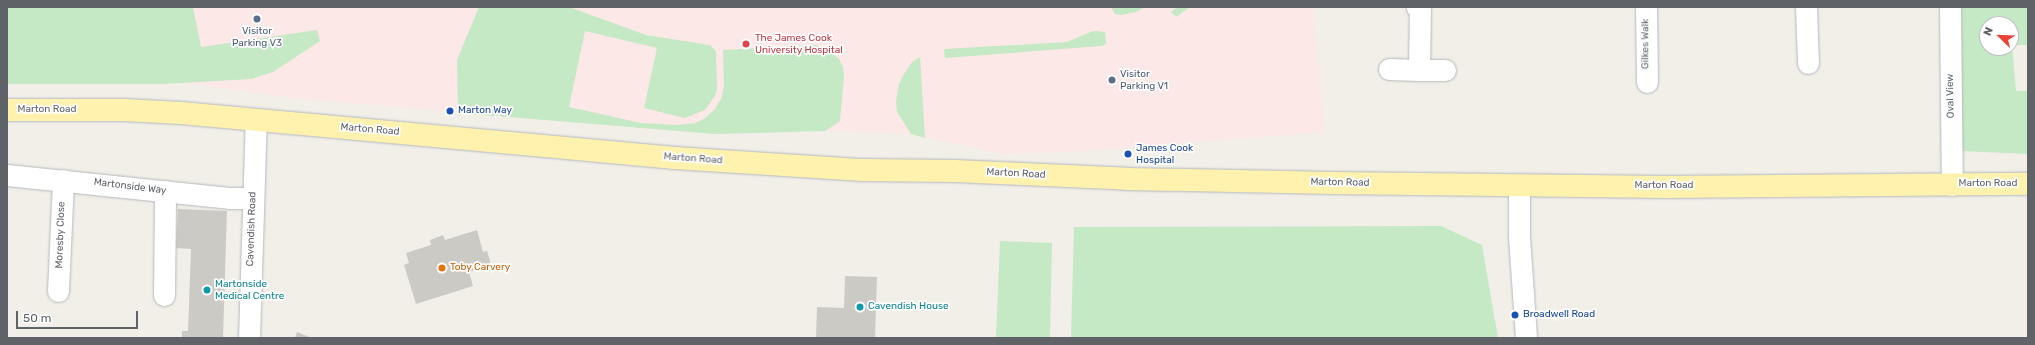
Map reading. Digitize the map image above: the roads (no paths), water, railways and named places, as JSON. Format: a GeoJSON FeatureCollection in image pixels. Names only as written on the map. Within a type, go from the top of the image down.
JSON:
{"type":"FeatureCollection","features":[{"type":"Feature","properties":{"kind":"main road","name":"Marton Road"},"geometry":{"type":"LineString","coordinates":[[7,110],[124,110],[182,113],[675,158],[863,170],[955,171],[1128,179],[1519,185],[1666,186],[2028,184]]}},
{"type":"Feature","properties":{"kind":"street"},"geometry":{"type":"LineString","coordinates":[[1417,7],[1420,9],[1419,70]]}},
{"type":"Feature","properties":{"kind":"street","name":"Gilkes Walk"},"geometry":{"type":"LineString","coordinates":[[1646,7],[1647,82]]}},
{"type":"Feature","properties":{"kind":"street"},"geometry":{"type":"LineString","coordinates":[[1806,7],[1808,64]]}},
{"type":"Feature","properties":{"kind":"street","name":"Oval View"},"geometry":{"type":"LineString","coordinates":[[1950,7],[1952,185]]}},
{"type":"Feature","properties":{"kind":"street"},"geometry":{"type":"LineString","coordinates":[[1389,69],[1445,70]]}},
{"type":"Feature","properties":{"kind":"street","name":"Cavendish Road"},"geometry":{"type":"LineString","coordinates":[[249,338],[256,120]]}},
{"type":"Feature","properties":{"kind":"street","name":"Martonside Way"},"geometry":{"type":"LineString","coordinates":[[7,175],[229,198],[253,198]]}},
{"type":"Feature","properties":{"kind":"street","name":"Moresby Close"},"geometry":{"type":"LineString","coordinates":[[58,291],[63,180]]}},
{"type":"Feature","properties":{"kind":"street"},"geometry":{"type":"LineString","coordinates":[[1519,185],[1519,237],[1526,338]]}},
{"type":"Feature","properties":{"kind":"street"},"geometry":{"type":"LineString","coordinates":[[164,296],[165,192]]}},
{"type":"Feature","properties":{"kind":"place","name":"Visitor Parking V3"},"geometry":{"type":"Point","coordinates":[257,19]}},
{"type":"Feature","properties":{"kind":"place","name":"The James Cook University Hospital"},"geometry":{"type":"Point","coordinates":[746,44]}},
{"type":"Feature","properties":{"kind":"place","name":"Visitor Parking V1"},"geometry":{"type":"Point","coordinates":[1112,80]}},
{"type":"Feature","properties":{"kind":"place","name":"Marton Way"},"geometry":{"type":"Point","coordinates":[450,111]}},
{"type":"Feature","properties":{"kind":"place","name":"James Cook Hospital"},"geometry":{"type":"Point","coordinates":[1128,154]}},
{"type":"Feature","properties":{"kind":"place","name":"Toby Carvery"},"geometry":{"type":"Point","coordinates":[442,268]}},
{"type":"Feature","properties":{"kind":"place","name":"Martonside Medical Centre"},"geometry":{"type":"Point","coordinates":[207,290]}},
{"type":"Feature","properties":{"kind":"place","name":"Cavendish House"},"geometry":{"type":"Point","coordinates":[860,307]}},
{"type":"Feature","properties":{"kind":"place","name":"Broadwell Road"},"geometry":{"type":"Point","coordinates":[1515,315]}}]}
